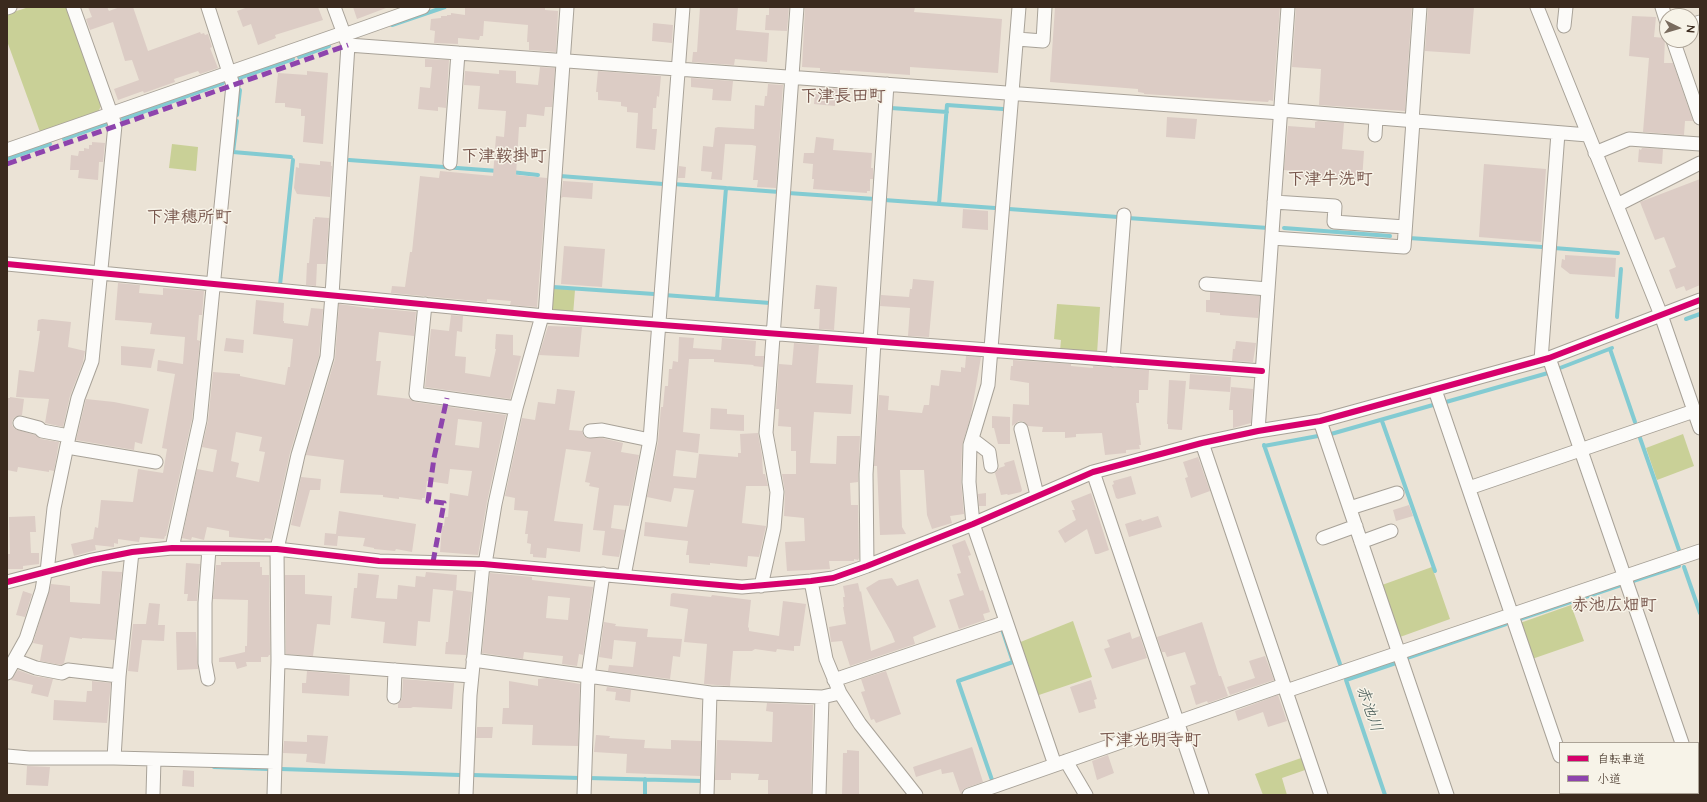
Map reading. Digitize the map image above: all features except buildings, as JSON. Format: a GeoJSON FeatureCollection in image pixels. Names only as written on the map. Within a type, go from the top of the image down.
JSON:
{"type":"FeatureCollection","features":[{"type":"Feature","properties":{"kind":"street"},"geometry":{"type":"LineString","coordinates":[[7,674],[26,640],[42,590],[46,572],[54,508],[68,442],[78,398],[92,361],[115,125],[73,7]]}},
{"type":"Feature","properties":{"kind":"street"},"geometry":{"type":"LineString","coordinates":[[172,548],[200,420],[233,85],[208,7]]}},
{"type":"Feature","properties":{"kind":"street"},"geometry":{"type":"LineString","coordinates":[[274,795],[278,661],[277,550],[298,455],[327,357],[332,295],[345,38],[334,7]]}},
{"type":"Feature","properties":{"kind":"street"},"geometry":{"type":"LineString","coordinates":[[7,150],[229,72],[345,38],[423,7]]}},
{"type":"Feature","properties":{"kind":"street"},"geometry":{"type":"LineString","coordinates":[[466,795],[471,676],[484,564],[516,408],[543,316],[567,7]]}},
{"type":"Feature","properties":{"kind":"street"},"geometry":{"type":"LineString","coordinates":[[624,576],[650,440],[682,7]]}},
{"type":"Feature","properties":{"kind":"street"},"geometry":{"type":"LineString","coordinates":[[761,586],[774,528],[777,492],[766,433],[797,7]]}},
{"type":"Feature","properties":{"kind":"street"},"geometry":{"type":"LineString","coordinates":[[1019,7],[992,350],[988,385],[970,445],[970,482],[973,524],[1006,622],[1060,763],[1086,795]]}},
{"type":"Feature","properties":{"kind":"street"},"geometry":{"type":"LineString","coordinates":[[1017,39],[1043,41],[1045,7]]}},
{"type":"Feature","properties":{"kind":"street"},"geometry":{"type":"LineString","coordinates":[[1258,431],[1288,7]]}},
{"type":"Feature","properties":{"kind":"street"},"geometry":{"type":"LineString","coordinates":[[1272,238],[1404,247],[1420,7]]}},
{"type":"Feature","properties":{"kind":"street"},"geometry":{"type":"LineString","coordinates":[[1537,7],[1661,315],[1700,428]]}},
{"type":"Feature","properties":{"kind":"street"},"geometry":{"type":"LineString","coordinates":[[1564,26],[1566,7]]}},
{"type":"Feature","properties":{"kind":"street"},"geometry":{"type":"LineString","coordinates":[[345,38],[458,53],[1281,111],[1588,135]]}},
{"type":"Feature","properties":{"kind":"street"},"geometry":{"type":"LineString","coordinates":[[1676,48],[1700,118]]}},
{"type":"Feature","properties":{"kind":"street"},"geometry":{"type":"LineString","coordinates":[[450,163],[458,53]]}},
{"type":"Feature","properties":{"kind":"street"},"geometry":{"type":"LineString","coordinates":[[867,566],[866,474],[887,84]]}},
{"type":"Feature","properties":{"kind":"street"},"geometry":{"type":"LineString","coordinates":[[1375,135],[1376,118]]}},
{"type":"Feature","properties":{"kind":"street"},"geometry":{"type":"LineString","coordinates":[[1558,133],[1545,359],[1581,450],[1682,742]]}},
{"type":"Feature","properties":{"kind":"street"},"geometry":{"type":"LineString","coordinates":[[1595,153],[1629,138],[1700,144]]}},
{"type":"Feature","properties":{"kind":"street"},"geometry":{"type":"LineString","coordinates":[[1617,206],[1700,163]]}},
{"type":"Feature","properties":{"kind":"street"},"geometry":{"type":"LineString","coordinates":[[1274,202],[1335,206],[1334,222],[1405,227]]}},
{"type":"Feature","properties":{"kind":"street"},"geometry":{"type":"LineString","coordinates":[[1113,360],[1124,215]]}},
{"type":"Feature","properties":{"kind":"street"},"geometry":{"type":"LineString","coordinates":[[7,264],[543,316],[1262,371]]}},
{"type":"Feature","properties":{"kind":"street"},"geometry":{"type":"LineString","coordinates":[[1206,284],[1268,289]]}},
{"type":"Feature","properties":{"kind":"street"},"geometry":{"type":"LineString","coordinates":[[7,582],[132,552],[172,548],[277,550],[378,561],[484,564],[742,587],[833,578],[973,524],[1093,472],[1202,443],[1258,431],[1320,422],[1545,359],[1700,300]]}},
{"type":"Feature","properties":{"kind":"street"},"geometry":{"type":"LineString","coordinates":[[425,304],[416,394],[516,408]]}},
{"type":"Feature","properties":{"kind":"street"},"geometry":{"type":"LineString","coordinates":[[1435,390],[1559,753]]}},
{"type":"Feature","properties":{"kind":"street"},"geometry":{"type":"LineString","coordinates":[[1469,488],[1694,411]]}},
{"type":"Feature","properties":{"kind":"street"},"geometry":{"type":"LineString","coordinates":[[1320,422],[1447,795]]}},
{"type":"Feature","properties":{"kind":"street"},"geometry":{"type":"LineString","coordinates":[[20,423],[39,428],[42,431],[68,442],[156,462]]}},
{"type":"Feature","properties":{"kind":"street"},"geometry":{"type":"LineString","coordinates":[[1021,429],[1037,495]]}},
{"type":"Feature","properties":{"kind":"street"},"geometry":{"type":"LineString","coordinates":[[590,431],[602,430],[650,440]]}},
{"type":"Feature","properties":{"kind":"street"},"geometry":{"type":"LineString","coordinates":[[972,439],[989,452],[991,466]]}},
{"type":"Feature","properties":{"kind":"street"},"geometry":{"type":"LineString","coordinates":[[1202,443],[1321,795]]}},
{"type":"Feature","properties":{"kind":"street"},"geometry":{"type":"LineString","coordinates":[[1093,472],[1202,795]]}},
{"type":"Feature","properties":{"kind":"street"},"geometry":{"type":"LineString","coordinates":[[1350,508],[1397,493]]}},
{"type":"Feature","properties":{"kind":"street"},"geometry":{"type":"LineString","coordinates":[[1323,538],[1356,526]]}},
{"type":"Feature","properties":{"kind":"street"},"geometry":{"type":"LineString","coordinates":[[1362,542],[1391,531]]}},
{"type":"Feature","properties":{"kind":"street"},"geometry":{"type":"LineString","coordinates":[[208,679],[205,663],[205,603],[209,549]]}},
{"type":"Feature","properties":{"kind":"street"},"geometry":{"type":"LineString","coordinates":[[969,795],[1178,722],[1399,652],[1700,551]]}},
{"type":"Feature","properties":{"kind":"street"},"geometry":{"type":"LineString","coordinates":[[114,758],[119,676],[132,552]]}},
{"type":"Feature","properties":{"kind":"street"},"geometry":{"type":"LineString","coordinates":[[584,795],[588,676],[603,574]]}},
{"type":"Feature","properties":{"kind":"street"},"geometry":{"type":"LineString","coordinates":[[811,581],[826,659],[840,693],[860,724],[916,795]]}},
{"type":"Feature","properties":{"kind":"street"},"geometry":{"type":"LineString","coordinates":[[834,680],[1006,622]]}},
{"type":"Feature","properties":{"kind":"street"},"geometry":{"type":"LineString","coordinates":[[15,660],[36,668],[62,674],[68,670],[119,676]]}},
{"type":"Feature","properties":{"kind":"street"},"geometry":{"type":"LineString","coordinates":[[473,660],[710,693],[822,697],[840,693]]}},
{"type":"Feature","properties":{"kind":"street"},"geometry":{"type":"LineString","coordinates":[[278,661],[471,676]]}},
{"type":"Feature","properties":{"kind":"street"},"geometry":{"type":"LineString","coordinates":[[394,698],[395,670]]}},
{"type":"Feature","properties":{"kind":"street"},"geometry":{"type":"LineString","coordinates":[[707,795],[710,693]]}},
{"type":"Feature","properties":{"kind":"street"},"geometry":{"type":"LineString","coordinates":[[819,795],[822,697]]}},
{"type":"Feature","properties":{"kind":"street"},"geometry":{"type":"LineString","coordinates":[[7,756],[29,758],[114,758],[275,762]]}},
{"type":"Feature","properties":{"kind":"street"},"geometry":{"type":"LineString","coordinates":[[154,759],[154,795]]}},
{"type":"Feature","properties":{"kind":"green space"},"geometry":{"type":"Polygon","coordinates":[[[29,7],[66,7],[101,106],[98,112],[40,132],[7,41],[7,14],[29,7]]]}},
{"type":"Feature","properties":{"kind":"green space"},"geometry":{"type":"Polygon","coordinates":[[[172,144],[198,147],[196,171],[169,168],[172,144]]]}},
{"type":"Feature","properties":{"kind":"green space"},"geometry":{"type":"Polygon","coordinates":[[[551,288],[575,290],[573,315],[553,313],[550,308],[551,288]]]}},
{"type":"Feature","properties":{"kind":"green space"},"geometry":{"type":"Polygon","coordinates":[[[1057,304],[1100,307],[1097,354],[1060,351],[1061,340],[1054,339],[1057,304]]]}},
{"type":"Feature","properties":{"kind":"green space"},"geometry":{"type":"Polygon","coordinates":[[[1683,434],[1694,466],[1657,480],[1646,448],[1683,434]]]}},
{"type":"Feature","properties":{"kind":"green space"},"geometry":{"type":"Polygon","coordinates":[[[1432,567],[1450,619],[1400,637],[1382,585],[1432,567]]]}},
{"type":"Feature","properties":{"kind":"green space"},"geometry":{"type":"Polygon","coordinates":[[[1571,605],[1584,641],[1532,659],[1520,623],[1571,605]]]}},
{"type":"Feature","properties":{"kind":"green space"},"geometry":{"type":"Polygon","coordinates":[[[1073,621],[1092,677],[1036,696],[1018,643],[1073,621]]]}},
{"type":"Feature","properties":{"kind":"green space"},"geometry":{"type":"Polygon","coordinates":[[[1304,757],[1308,769],[1282,778],[1287,795],[1263,795],[1255,774],[1304,757]]]}},
{"type":"Feature","properties":{"kind":"waterway"},"geometry":{"type":"LineString","coordinates":[[392,25],[445,7]]}},
{"type":"Feature","properties":{"kind":"waterway"},"geometry":{"type":"LineString","coordinates":[[299,57],[329,46]]}},
{"type":"Feature","properties":{"kind":"waterway"},"geometry":{"type":"LineString","coordinates":[[239,78],[293,59]]}},
{"type":"Feature","properties":{"kind":"waterway"},"geometry":{"type":"LineString","coordinates":[[123,119],[223,83]]}},
{"type":"Feature","properties":{"kind":"waterway"},"geometry":{"type":"LineString","coordinates":[[237,115],[240,90]]}},
{"type":"Feature","properties":{"kind":"waterway"},"geometry":{"type":"LineString","coordinates":[[939,204],[947,105],[1003,109]]}},
{"type":"Feature","properties":{"kind":"waterway"},"geometry":{"type":"LineString","coordinates":[[891,108],[947,112]]}},
{"type":"Feature","properties":{"kind":"waterway"},"geometry":{"type":"LineString","coordinates":[[237,121],[233,152],[291,157]]}},
{"type":"Feature","properties":{"kind":"waterway"},"geometry":{"type":"LineString","coordinates":[[64,139],[106,124]]}},
{"type":"Feature","properties":{"kind":"waterway"},"geometry":{"type":"LineString","coordinates":[[7,159],[50,144]]}},
{"type":"Feature","properties":{"kind":"waterway"},"geometry":{"type":"LineString","coordinates":[[280,285],[293,160]]}},
{"type":"Feature","properties":{"kind":"waterway"},"geometry":{"type":"LineString","coordinates":[[349,160],[498,171]]}},
{"type":"Feature","properties":{"kind":"waterway"},"geometry":{"type":"LineString","coordinates":[[511,172],[538,175]]}},
{"type":"Feature","properties":{"kind":"waterway"},"geometry":{"type":"LineString","coordinates":[[560,176],[663,184]]}},
{"type":"Feature","properties":{"kind":"waterway"},"geometry":{"type":"LineString","coordinates":[[673,184],[779,192]]}},
{"type":"Feature","properties":{"kind":"waterway"},"geometry":{"type":"LineString","coordinates":[[726,188],[717,299],[770,303]]}},
{"type":"Feature","properties":{"kind":"waterway"},"geometry":{"type":"LineString","coordinates":[[788,193],[875,199]]}},
{"type":"Feature","properties":{"kind":"waterway"},"geometry":{"type":"LineString","coordinates":[[884,200],[995,208]]}},
{"type":"Feature","properties":{"kind":"waterway"},"geometry":{"type":"LineString","coordinates":[[1009,209],[1118,217]]}},
{"type":"Feature","properties":{"kind":"waterway"},"geometry":{"type":"LineString","coordinates":[[1128,218],[1268,228]]}},
{"type":"Feature","properties":{"kind":"waterway"},"geometry":{"type":"LineString","coordinates":[[1284,228],[1390,236]]}},
{"type":"Feature","properties":{"kind":"waterway"},"geometry":{"type":"LineString","coordinates":[[1409,238],[1542,247]]}},
{"type":"Feature","properties":{"kind":"waterway"},"geometry":{"type":"LineString","coordinates":[[1554,248],[1618,253]]}},
{"type":"Feature","properties":{"kind":"waterway"},"geometry":{"type":"LineString","coordinates":[[1617,317],[1621,269]]}},
{"type":"Feature","properties":{"kind":"waterway"},"geometry":{"type":"LineString","coordinates":[[553,287],[654,294]]}},
{"type":"Feature","properties":{"kind":"waterway"},"geometry":{"type":"LineString","coordinates":[[664,295],[717,299]]}},
{"type":"Feature","properties":{"kind":"waterway"},"geometry":{"type":"LineString","coordinates":[[1686,319],[1700,314]]}},
{"type":"Feature","properties":{"kind":"waterway"},"geometry":{"type":"LineString","coordinates":[[1560,368],[1612,348]]}},
{"type":"Feature","properties":{"kind":"waterway"},"geometry":{"type":"LineString","coordinates":[[1610,349],[1635,422]]}},
{"type":"Feature","properties":{"kind":"waterway"},"geometry":{"type":"LineString","coordinates":[[1446,402],[1548,373]]}},
{"type":"Feature","properties":{"kind":"waterway"},"geometry":{"type":"LineString","coordinates":[[1331,434],[1433,405]]}},
{"type":"Feature","properties":{"kind":"waterway"},"geometry":{"type":"LineString","coordinates":[[1382,421],[1435,571]]}},
{"type":"Feature","properties":{"kind":"waterway"},"geometry":{"type":"LineString","coordinates":[[1264,446],[1318,436]]}},
{"type":"Feature","properties":{"kind":"waterway"},"geometry":{"type":"LineString","coordinates":[[1640,438],[1679,550]]}},
{"type":"Feature","properties":{"kind":"waterway"},"geometry":{"type":"LineString","coordinates":[[1264,445],[1340,664]]}},
{"type":"Feature","properties":{"kind":"waterway"},"geometry":{"type":"LineString","coordinates":[[1633,581],[1679,566]]}},
{"type":"Feature","properties":{"kind":"waterway"},"geometry":{"type":"LineString","coordinates":[[1684,567],[1700,613]]}},
{"type":"Feature","properties":{"kind":"waterway"},"geometry":{"type":"LineString","coordinates":[[1520,619],[1621,585]]}},
{"type":"Feature","properties":{"kind":"waterway","name":"赤池川"},"geometry":{"type":"LineString","coordinates":[[1407,658],[1506,624]]}},
{"type":"Feature","properties":{"kind":"waterway"},"geometry":{"type":"LineString","coordinates":[[992,780],[958,681],[1013,662],[1002,629]]}},
{"type":"Feature","properties":{"kind":"waterway","name":"赤池川"},"geometry":{"type":"LineString","coordinates":[[1385,795],[1346,680],[1396,663]]}},
{"type":"Feature","properties":{"kind":"waterway"},"geometry":{"type":"LineString","coordinates":[[214,767],[268,769]]}},
{"type":"Feature","properties":{"kind":"waterway"},"geometry":{"type":"LineString","coordinates":[[281,769],[460,775]]}},
{"type":"Feature","properties":{"kind":"waterway"},"geometry":{"type":"LineString","coordinates":[[472,775],[580,778]]}},
{"type":"Feature","properties":{"kind":"waterway"},"geometry":{"type":"LineString","coordinates":[[589,778],[702,781]]}},
{"type":"Feature","properties":{"kind":"waterway"},"geometry":{"type":"LineString","coordinates":[[645,779],[645,795]]}},
{"type":"Feature","properties":{"kind":"marked path"},"geometry":{"type":"LineString","coordinates":[[7,164],[348,45]]}},
{"type":"Feature","properties":{"kind":"marked path"},"geometry":{"type":"LineString","coordinates":[[433,562],[444,503],[428,501],[434,458],[447,398]]}},
{"type":"Feature","properties":{"kind":"cycle path"},"geometry":{"type":"LineString","coordinates":[[7,264],[545,316],[1262,371]]}},
{"type":"Feature","properties":{"kind":"cycle path"},"geometry":{"type":"LineString","coordinates":[[7,582],[92,560],[132,552],[172,548],[277,549],[379,561],[483,564],[742,587],[833,578],[973,524],[1093,472],[1202,443],[1258,431],[1320,421],[1549,358],[1700,300]]}},
{"type":"Feature","properties":{"kind":"district","name":"下津長田町"},"geometry":{"type":"Point","coordinates":[843,97]}},
{"type":"Feature","properties":{"kind":"district","name":"下津鞍掛町"},"geometry":{"type":"Point","coordinates":[504,157]}},
{"type":"Feature","properties":{"kind":"district","name":"下津牛洗町"},"geometry":{"type":"Point","coordinates":[1330,180]}},
{"type":"Feature","properties":{"kind":"district","name":"下津穂所町"},"geometry":{"type":"Point","coordinates":[189,218]}},
{"type":"Feature","properties":{"kind":"district","name":"赤池広畑町"},"geometry":{"type":"Point","coordinates":[1614,606]}},
{"type":"Feature","properties":{"kind":"district","name":"下津光明寺町"},"geometry":{"type":"Point","coordinates":[1150,741]}}]}
